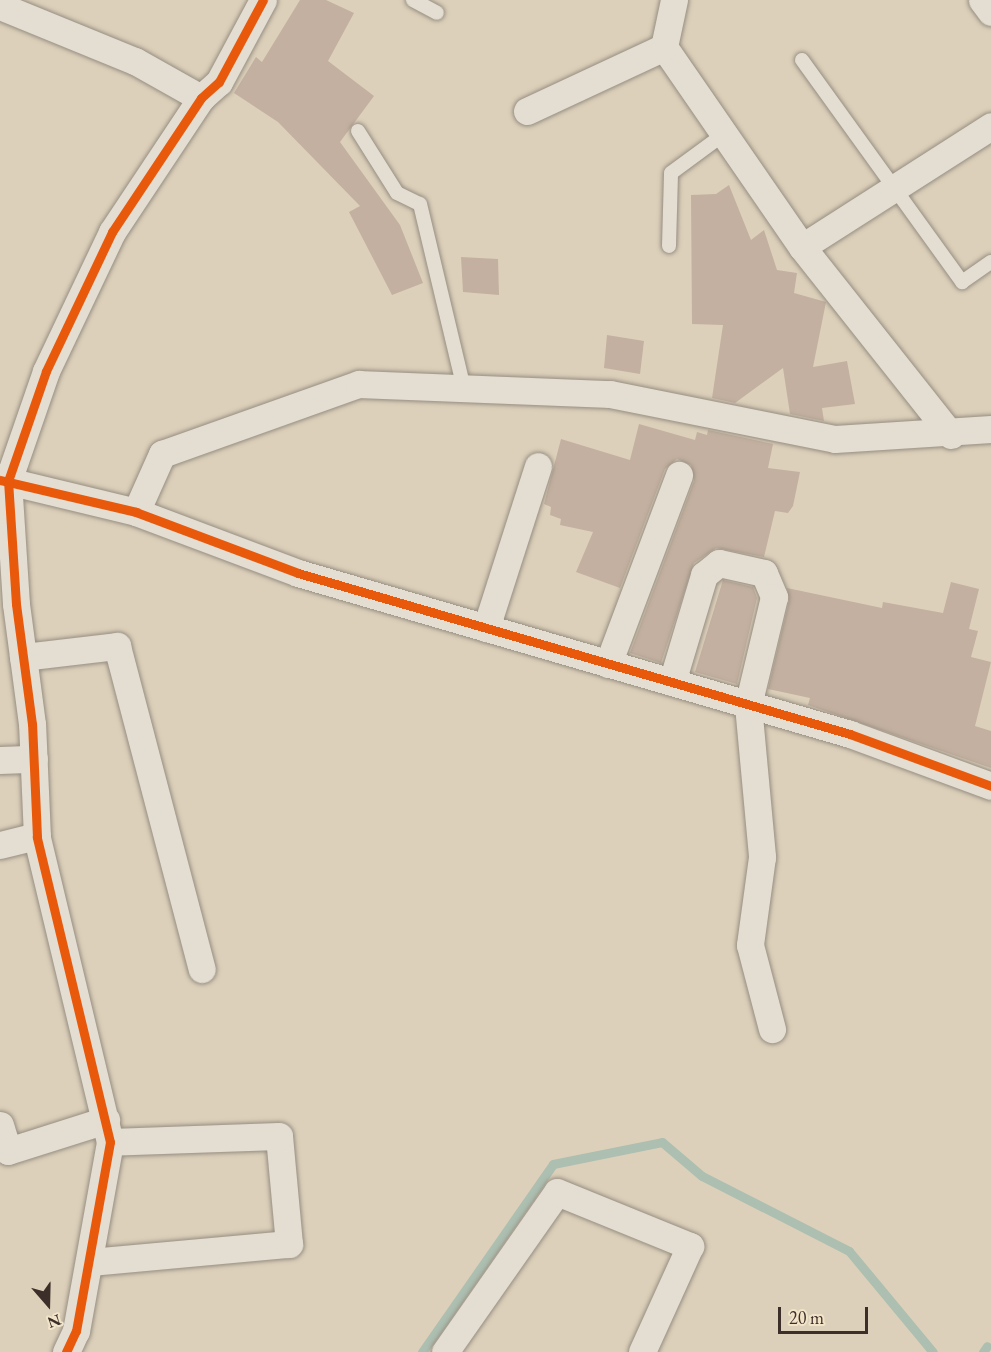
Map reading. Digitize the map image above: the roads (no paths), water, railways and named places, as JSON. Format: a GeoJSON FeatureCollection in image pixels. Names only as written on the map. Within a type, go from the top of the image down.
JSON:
{"type":"FeatureCollection","features":[{"type":"Feature","properties":{"kind":"street"},"geometry":{"type":"LineString","coordinates":[[66,1352],[76,1331],[90,1262],[108,1131],[37,836],[34,759],[23,657],[8,606],[4,480],[46,371],[112,232],[201,98],[219,82],[263,0]]}},
{"type":"Feature","properties":{"kind":"street"},"geometry":{"type":"LineString","coordinates":[[674,0],[663,47],[802,247],[951,435]]}},
{"type":"Feature","properties":{"kind":"street"},"geometry":{"type":"LineString","coordinates":[[982,0],[991,12]]}},
{"type":"Feature","properties":{"kind":"street"},"geometry":{"type":"LineString","coordinates":[[0,6],[135,61],[201,98]]}},
{"type":"Feature","properties":{"kind":"street"},"geometry":{"type":"LineString","coordinates":[[527,111],[663,47]]}},
{"type":"Feature","properties":{"kind":"street"},"geometry":{"type":"LineString","coordinates":[[802,247],[991,126]]}},
{"type":"Feature","properties":{"kind":"street"},"geometry":{"type":"LineString","coordinates":[[136,512],[162,454],[233,425],[359,384],[610,394],[835,439],[951,435],[991,429]]}},
{"type":"Feature","properties":{"kind":"street"},"geometry":{"type":"LineString","coordinates":[[486,628],[538,466]]}},
{"type":"Feature","properties":{"kind":"street"},"geometry":{"type":"LineString","coordinates":[[608,664],[679,476]]}},
{"type":"Feature","properties":{"kind":"street"},"geometry":{"type":"LineString","coordinates":[[4,480],[136,512],[298,573],[850,734],[991,786]]}},
{"type":"Feature","properties":{"kind":"street"},"geometry":{"type":"LineString","coordinates":[[672,682],[705,575],[719,563],[764,573],[774,597],[748,705],[762,857],[750,945],[772,1029]]}},
{"type":"Feature","properties":{"kind":"street"},"geometry":{"type":"LineString","coordinates":[[23,657],[117,646],[202,969]]}},
{"type":"Feature","properties":{"kind":"street"},"geometry":{"type":"LineString","coordinates":[[0,760],[34,759]]}},
{"type":"Feature","properties":{"kind":"street"},"geometry":{"type":"LineString","coordinates":[[0,845],[37,836]]}},
{"type":"Feature","properties":{"kind":"street"},"geometry":{"type":"LineString","coordinates":[[0,1125],[8,1151],[108,1131],[279,1136],[289,1244],[90,1262]]}},
{"type":"Feature","properties":{"kind":"street"},"geometry":{"type":"LineString","coordinates":[[445,1352],[556,1192],[690,1246],[642,1352]]}},
{"type":"Feature","properties":{"kind":"lane"},"geometry":{"type":"LineString","coordinates":[[412,0],[437,13]]}},
{"type":"Feature","properties":{"kind":"lane"},"geometry":{"type":"LineString","coordinates":[[802,60],[897,186],[962,282],[991,262]]}},
{"type":"Feature","properties":{"kind":"lane"},"geometry":{"type":"LineString","coordinates":[[358,131],[397,193],[420,204],[464,388]]}},
{"type":"Feature","properties":{"kind":"lane"},"geometry":{"type":"LineString","coordinates":[[669,246],[670,173],[724,134]]}},
{"type":"Feature","properties":{"kind":"waterway"},"geometry":{"type":"LineString","coordinates":[[422,1352],[553,1164],[662,1142],[702,1176],[849,1251],[933,1352]]}},
{"type":"Feature","properties":{"kind":"waterway"},"geometry":{"type":"LineString","coordinates":[[983,1352],[987,1346]]}}]}
